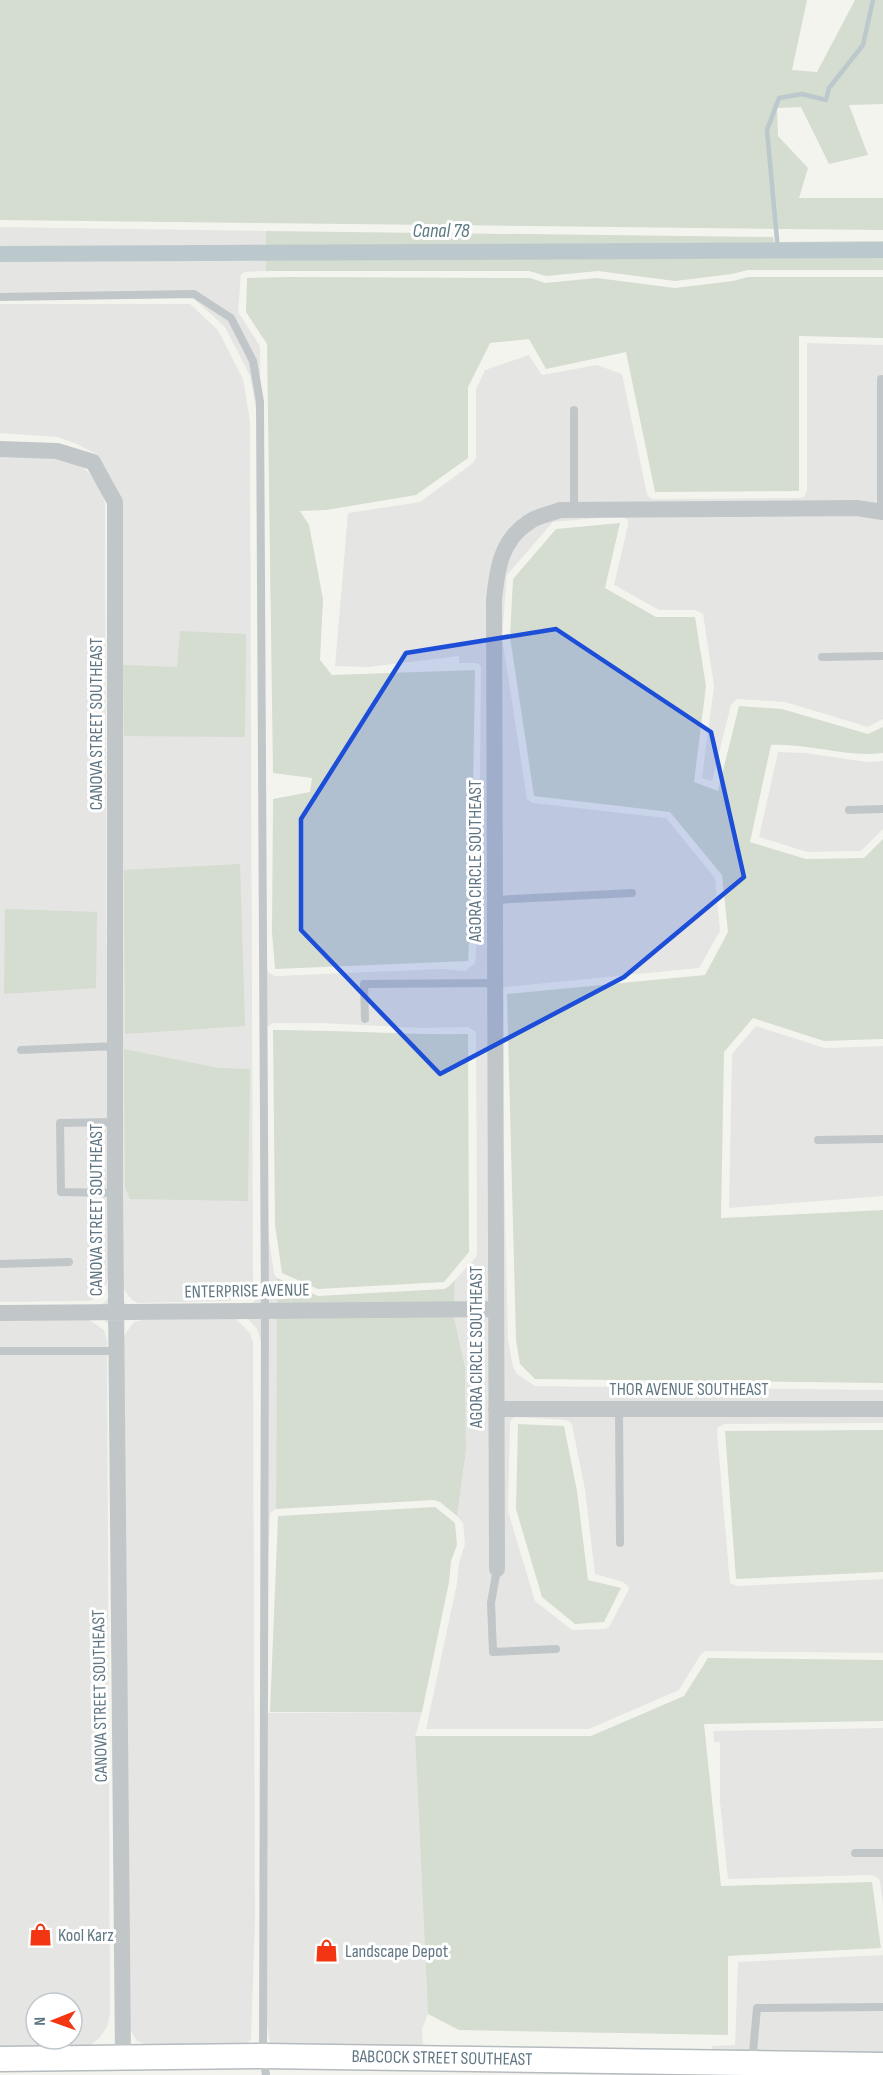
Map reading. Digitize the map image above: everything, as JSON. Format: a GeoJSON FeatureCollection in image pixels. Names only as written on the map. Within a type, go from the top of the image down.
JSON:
{"type":"FeatureCollection","features":[{"type":"Feature","properties":{"kind":"main road","name":"BABCOCK STREET SOUTHEAST"},"geometry":{"type":"LineString","coordinates":[[0,2059],[123,2057],[265,2065],[752,2063],[876,2071]]}},
{"type":"Feature","properties":{"kind":"main road","name":"BABCOCK STREET SOUTHEAST"},"geometry":{"type":"LineString","coordinates":[[819,2075],[876,2071]]}},
{"type":"Feature","properties":{"kind":"street","name":"CANOVA STREET SOUTHEAST"},"geometry":{"type":"LineString","coordinates":[[0,449],[57,451],[93,462],[115,502],[115,1193],[123,2057]]}},
{"type":"Feature","properties":{"kind":"street","name":"AGORA CIRCLE SOUTHEAST"},"geometry":{"type":"LineString","coordinates":[[497,1569],[494,600],[498,566],[509,540],[530,521],[560,510],[857,508],[882,511]]}},
{"type":"Feature","properties":{"kind":"street","name":"ENTERPRISE AVENUE"},"geometry":{"type":"LineString","coordinates":[[0,1313],[495,1309]]}},
{"type":"Feature","properties":{"kind":"street","name":"THOR AVENUE SOUTHEAST"},"geometry":{"type":"LineString","coordinates":[[495,1409],[883,1409]]}},
{"type":"Feature","properties":{"kind":"lane"},"geometry":{"type":"LineString","coordinates":[[0,297],[194,294],[231,318],[253,361],[260,402],[266,1310],[265,2065]]}},
{"type":"Feature","properties":{"kind":"lane"},"geometry":{"type":"LineString","coordinates":[[881,379],[882,511]]}},
{"type":"Feature","properties":{"kind":"lane"},"geometry":{"type":"LineString","coordinates":[[574,410],[574,510]]}},
{"type":"Feature","properties":{"kind":"lane"},"geometry":{"type":"LineString","coordinates":[[822,657],[883,656]]}},
{"type":"Feature","properties":{"kind":"lane"},"geometry":{"type":"LineString","coordinates":[[849,810],[883,810]]}},
{"type":"Feature","properties":{"kind":"lane"},"geometry":{"type":"LineString","coordinates":[[494,900],[632,893]]}},
{"type":"Feature","properties":{"kind":"lane"},"geometry":{"type":"LineString","coordinates":[[365,1019],[364,984],[494,983]]}},
{"type":"Feature","properties":{"kind":"lane"},"geometry":{"type":"LineString","coordinates":[[21,1050],[116,1046]]}},
{"type":"Feature","properties":{"kind":"lane"},"geometry":{"type":"LineString","coordinates":[[115,1193],[61,1192],[60,1123],[116,1122]]}},
{"type":"Feature","properties":{"kind":"lane"},"geometry":{"type":"LineString","coordinates":[[818,1140],[883,1139]]}},
{"type":"Feature","properties":{"kind":"lane"},"geometry":{"type":"LineString","coordinates":[[0,1264],[69,1262]]}},
{"type":"Feature","properties":{"kind":"lane"},"geometry":{"type":"LineString","coordinates":[[0,1351],[116,1351]]}},
{"type":"Feature","properties":{"kind":"lane"},"geometry":{"type":"LineString","coordinates":[[619,1409],[620,1544]]}},
{"type":"Feature","properties":{"kind":"lane"},"geometry":{"type":"LineString","coordinates":[[497,1569],[491,1603],[493,1652],[556,1649]]}},
{"type":"Feature","properties":{"kind":"lane"},"geometry":{"type":"LineString","coordinates":[[855,1853],[883,1853]]}},
{"type":"Feature","properties":{"kind":"lane"},"geometry":{"type":"LineString","coordinates":[[752,2063],[757,2008],[883,2007]]}},
{"type":"Feature","properties":{"kind":"highlighted area"},"geometry":{"type":"Polygon","coordinates":[[[556,629],[711,732],[744,877],[624,977],[440,1074],[301,930],[301,819],[406,653],[556,629]]]}},
{"type":"Feature","properties":{"kind":"shaded area"},"geometry":{"type":"Polygon","coordinates":[[[0,0],[807,0],[792,70],[817,72],[855,0],[883,0],[883,104],[849,105],[868,155],[829,164],[801,107],[777,108],[778,136],[808,168],[799,198],[883,198],[883,230],[0,220],[0,0]]]}},
{"type":"Feature","properties":{"kind":"shaded area"},"geometry":{"type":"Polygon","coordinates":[[[0,227],[266,231],[266,271],[241,274],[238,312],[260,346],[267,969],[275,976],[442,969],[467,971],[475,964],[479,910],[481,666],[477,663],[459,663],[459,656],[368,667],[335,666],[348,513],[420,502],[473,463],[476,458],[476,389],[485,370],[529,355],[542,375],[597,365],[622,374],[647,494],[650,498],[799,498],[804,497],[807,491],[807,343],[883,345],[883,719],[868,727],[785,702],[737,699],[731,705],[712,781],[702,778],[714,686],[703,614],[695,610],[659,610],[614,585],[628,520],[620,516],[553,522],[507,575],[502,637],[527,799],[533,803],[666,818],[715,878],[720,931],[699,968],[506,987],[500,992],[508,1340],[513,1367],[517,1374],[535,1386],[883,1390],[883,1423],[725,1424],[718,1427],[717,1432],[730,1583],[737,1586],[883,1579],[883,1653],[705,1651],[679,1690],[589,1729],[426,1729],[457,1583],[459,1563],[465,1544],[463,1523],[457,1516],[466,1451],[465,1367],[454,1317],[455,1280],[476,1257],[477,1252],[476,1032],[468,1027],[423,1028],[273,1023],[265,1028],[267,1225],[274,1274],[277,1278],[276,1509],[271,1512],[270,1516],[262,1708],[261,1342],[257,1329],[248,1319],[127,1318],[119,1330],[111,1327],[92,1307],[102,1304],[116,1292],[126,1304],[252,1303],[259,1297],[261,1285],[258,421],[250,376],[225,327],[193,298],[0,297],[0,227]],[[515,1417],[511,1420],[508,1511],[535,1601],[572,1630],[604,1629],[609,1627],[629,1587],[623,1582],[595,1574],[585,1490],[572,1425],[565,1420],[515,1417]]]}},
{"type":"Feature","properties":{"kind":"shaded area"},"geometry":{"type":"Polygon","coordinates":[[[266,231],[773,237],[774,242],[883,241],[883,270],[748,270],[675,281],[598,271],[546,276],[529,271],[266,271],[266,231]]]}},
{"type":"Feature","properties":{"kind":"shaded area"},"geometry":{"type":"Polygon","coordinates":[[[748,277],[883,277],[883,338],[799,336],[799,491],[655,492],[626,352],[546,369],[529,339],[490,343],[468,387],[468,458],[416,495],[326,510],[300,511],[309,525],[323,599],[320,660],[332,675],[475,670],[468,961],[275,969],[272,932],[273,799],[310,792],[312,778],[273,773],[267,344],[246,312],[247,278],[530,278],[545,283],[597,278],[675,288],[748,277]]]}},
{"type":"Feature","properties":{"kind":"shaded area"},"geometry":{"type":"Polygon","coordinates":[[[0,304],[190,304],[218,330],[243,379],[250,421],[253,1285],[252,1294],[246,1298],[227,1301],[138,1303],[132,1300],[123,1289],[121,505],[113,481],[96,454],[57,437],[0,433],[0,304]]]}},
{"type":"Feature","properties":{"kind":"shaded area"},"geometry":{"type":"Polygon","coordinates":[[[0,449],[34,450],[80,464],[95,479],[103,494],[105,504],[108,1274],[102,1293],[99,1297],[89,1301],[0,1302],[0,449]]]}},
{"type":"Feature","properties":{"kind":"shaded area"},"geometry":{"type":"Polygon","coordinates":[[[620,523],[605,588],[656,617],[695,617],[706,686],[694,782],[718,791],[739,706],[782,709],[868,734],[883,727],[883,753],[855,754],[799,746],[771,745],[750,842],[806,859],[864,858],[883,839],[883,1039],[824,1041],[753,1018],[724,1052],[721,1218],[883,1210],[883,1383],[535,1379],[520,1364],[516,1340],[507,994],[705,975],[728,932],[722,875],[670,812],[534,796],[510,637],[513,579],[556,529],[620,523]]]}},
{"type":"Feature","properties":{"kind":"shaded area"},"geometry":{"type":"Polygon","coordinates":[[[180,631],[246,634],[245,737],[124,736],[123,665],[177,667],[180,631]]]}},
{"type":"Feature","properties":{"kind":"shaded area"},"geometry":{"type":"Polygon","coordinates":[[[778,752],[806,753],[867,762],[883,761],[883,829],[861,851],[807,852],[759,837],[778,752]]]}},
{"type":"Feature","properties":{"kind":"shaded area"},"geometry":{"type":"Polygon","coordinates":[[[240,864],[245,1026],[125,1034],[124,870],[240,864]]]}},
{"type":"Feature","properties":{"kind":"shaded area"},"geometry":{"type":"Polygon","coordinates":[[[5,909],[97,912],[96,988],[4,994],[5,909]]]}},
{"type":"Feature","properties":{"kind":"shaded area"},"geometry":{"type":"Polygon","coordinates":[[[756,1026],[825,1048],[883,1046],[883,1196],[729,1208],[732,1054],[756,1026]]]}},
{"type":"Feature","properties":{"kind":"shaded area"},"geometry":{"type":"Polygon","coordinates":[[[273,1030],[468,1034],[469,1252],[444,1282],[318,1289],[282,1273],[275,1225],[273,1030]]]}},
{"type":"Feature","properties":{"kind":"shaded area"},"geometry":{"type":"Polygon","coordinates":[[[124,1049],[219,1068],[250,1069],[248,1201],[130,1199],[125,1187],[124,1049]]]}},
{"type":"Feature","properties":{"kind":"shaded area"},"geometry":{"type":"Polygon","coordinates":[[[277,1278],[318,1296],[444,1289],[455,1280],[454,1317],[465,1367],[466,1451],[457,1516],[434,1500],[276,1509],[277,1278]]]}},
{"type":"Feature","properties":{"kind":"shaded area"},"geometry":{"type":"Polygon","coordinates":[[[88,1319],[104,1330],[107,1340],[110,2013],[107,2027],[100,2037],[91,2045],[84,2047],[84,1991],[24,1991],[24,2048],[0,2048],[0,1320],[88,1319]]]}},
{"type":"Feature","properties":{"kind":"shaded area"},"geometry":{"type":"Polygon","coordinates":[[[236,1319],[250,1333],[253,1342],[255,1921],[251,2039],[244,2046],[150,2046],[137,2041],[128,2026],[123,1347],[125,1334],[134,1322],[236,1319]]]}},
{"type":"Feature","properties":{"kind":"shaded area"},"geometry":{"type":"Polygon","coordinates":[[[518,1424],[564,1426],[577,1491],[588,1580],[621,1588],[604,1622],[575,1624],[542,1597],[516,1509],[518,1424]]]}},
{"type":"Feature","properties":{"kind":"shaded area"},"geometry":{"type":"Polygon","coordinates":[[[883,1430],[883,1572],[736,1579],[725,1431],[883,1430]]]}},
{"type":"Feature","properties":{"kind":"shaded area"},"geometry":{"type":"Polygon","coordinates":[[[435,1507],[455,1523],[457,1545],[451,1561],[449,1582],[422,1712],[270,1712],[278,1516],[435,1507]]]}},
{"type":"Feature","properties":{"kind":"shaded area"},"geometry":{"type":"Polygon","coordinates":[[[708,1658],[883,1660],[883,1721],[704,1724],[721,1886],[872,1882],[881,1948],[728,1956],[728,2035],[459,2030],[428,2014],[415,1736],[591,1736],[684,1696],[708,1658]]]}},
{"type":"Feature","properties":{"kind":"shaded area"},"geometry":{"type":"Polygon","coordinates":[[[422,1712],[415,1737],[428,2014],[422,2029],[423,2047],[272,2047],[267,2023],[268,1713],[422,1712]]]}},
{"type":"Feature","properties":{"kind":"shaded area"},"geometry":{"type":"Polygon","coordinates":[[[883,1728],[883,1905],[880,1881],[872,1875],[728,1879],[720,1802],[720,1742],[714,1742],[713,1731],[883,1728]]]}},
{"type":"Feature","properties":{"kind":"shaded area"},"geometry":{"type":"Polygon","coordinates":[[[883,1955],[883,2057],[712,2054],[712,2046],[735,2045],[738,1962],[883,1955]]]}},
{"type":"Feature","properties":{"kind":"waterway"},"geometry":{"type":"LineString","coordinates":[[778,251],[767,130],[779,98],[802,94],[826,100],[829,88],[863,45],[873,0]]}},
{"type":"Feature","properties":{"kind":"waterway","name":"Canal 78"},"geometry":{"type":"LineString","coordinates":[[0,254],[883,250]]}},
{"type":"Feature","properties":{"kind":"place","name":"Kool Karz"},"geometry":{"type":"Point","coordinates":[40,1935]}},
{"type":"Feature","properties":{"kind":"place","name":"Landscape Depot"},"geometry":{"type":"Point","coordinates":[327,1951]}}]}
